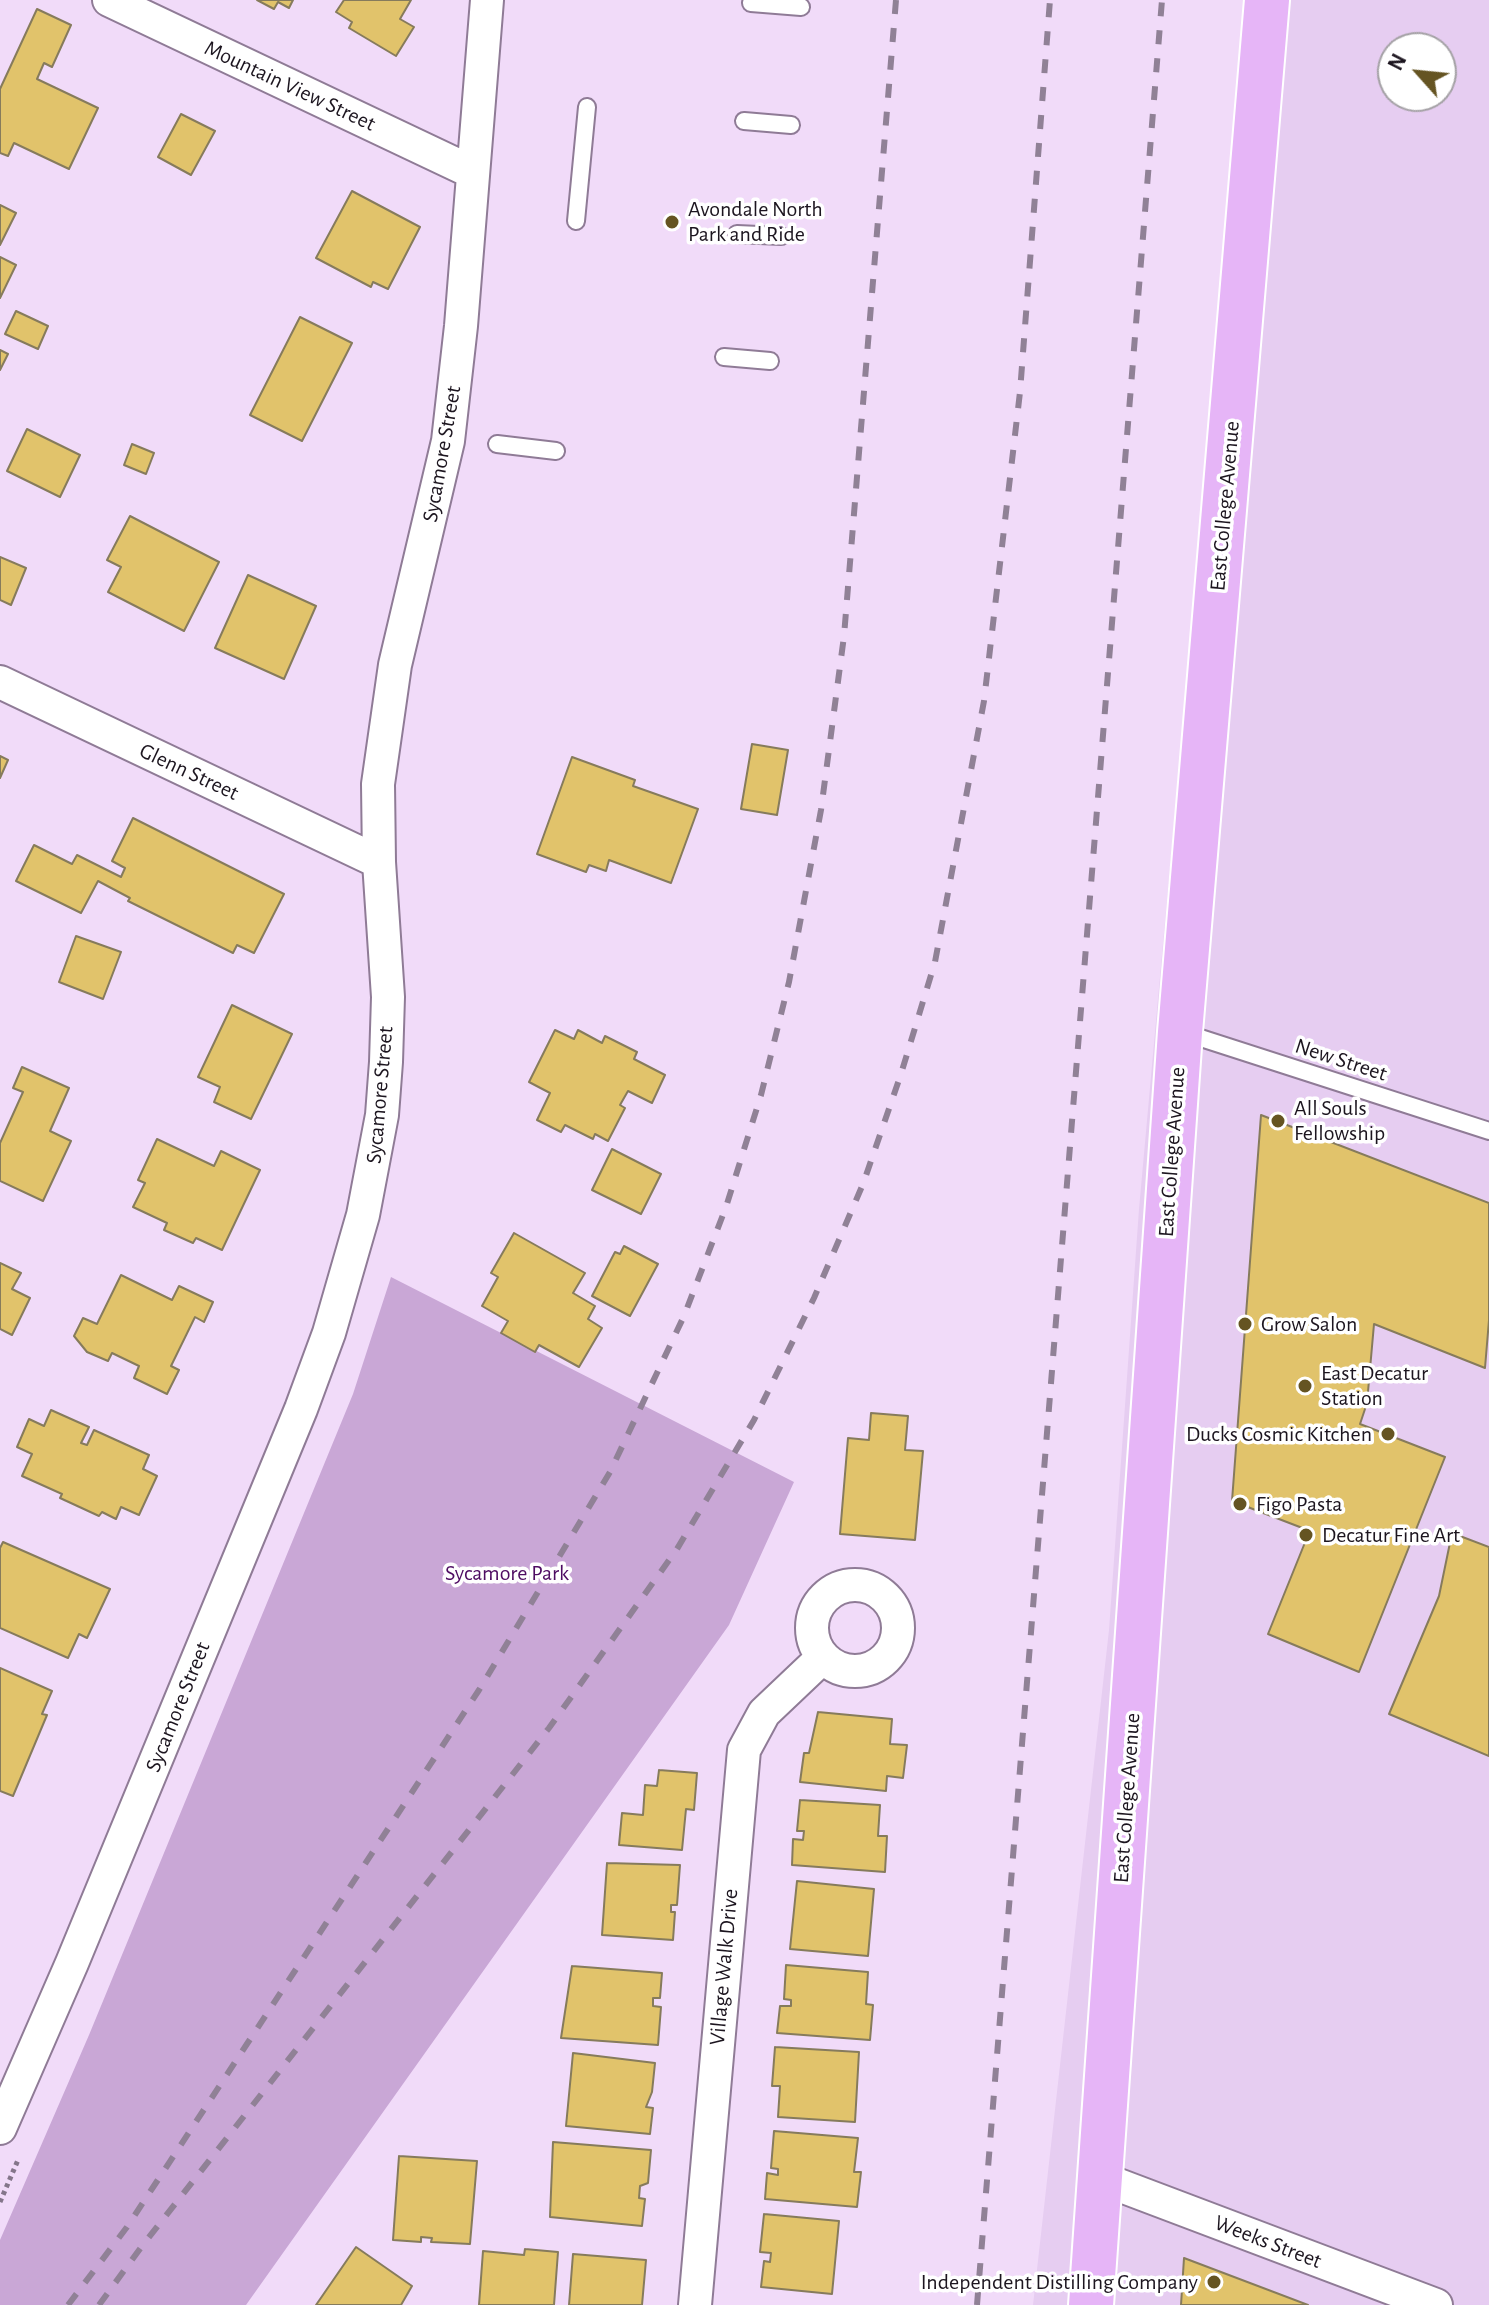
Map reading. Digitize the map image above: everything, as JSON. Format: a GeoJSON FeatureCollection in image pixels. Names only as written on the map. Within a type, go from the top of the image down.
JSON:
{"type":"FeatureCollection","features":[{"type":"Feature","properties":{"kind":"main road","name":"East College Avenue"},"geometry":{"type":"LineString","coordinates":[[1091,2305],[1180,1032],[1267,0]]}},
{"type":"Feature","properties":{"kind":"street","name":"Mountain View Street"},"geometry":{"type":"LineString","coordinates":[[109,0],[472,172]]}},
{"type":"Feature","properties":{"kind":"street","name":"Sycamore Street"},"geometry":{"type":"LineString","coordinates":[[0,2128],[72,1963],[301,1409],[352,1258],[374,1165],[386,1062],[388,997],[379,862],[378,784],[390,695],[448,441],[461,326],[487,0]]}},
{"type":"Feature","properties":{"kind":"street","name":"Glenn Street"},"geometry":{"type":"LineString","coordinates":[[0,682],[379,862]]}},
{"type":"Feature","properties":{"kind":"street","name":"Village Walk Drive"},"geometry":{"type":"LineString","coordinates":[[695,2305],[744,1750],[764,1713],[822,1658]]}},
{"type":"Feature","properties":{"kind":"street","name":"Weeks Street"},"geometry":{"type":"LineString","coordinates":[[1100,2178],[1436,2305]]}},
{"type":"Feature","properties":{"kind":"lane"},"geometry":{"type":"LineString","coordinates":[[751,3],[801,7]]}},
{"type":"Feature","properties":{"kind":"lane"},"geometry":{"type":"LineString","coordinates":[[576,221],[587,107]]}},
{"type":"Feature","properties":{"kind":"lane"},"geometry":{"type":"LineString","coordinates":[[744,121],[791,125]]}},
{"type":"Feature","properties":{"kind":"lane"},"geometry":{"type":"LineString","coordinates":[[737,234],[781,236]]}},
{"type":"Feature","properties":{"kind":"lane"},"geometry":{"type":"LineString","coordinates":[[724,357],[770,361]]}},
{"type":"Feature","properties":{"kind":"lane"},"geometry":{"type":"LineString","coordinates":[[497,444],[556,451]]}},
{"type":"Feature","properties":{"kind":"lane","name":"New Street"},"geometry":{"type":"LineString","coordinates":[[1180,1032],[1489,1131]]}},
{"type":"Feature","properties":{"kind":"path"},"geometry":{"type":"LineString","coordinates":[[0,2202],[20,2157]]}},
{"type":"Feature","properties":{"kind":"shaded area"},"geometry":{"type":"Polygon","coordinates":[[[1244,0],[1489,0],[1489,2305],[1033,2305],[1109,1630],[1139,1209],[1244,0]]]}},
{"type":"Feature","properties":{"kind":"green space","name":"Sycamore Park"},"geometry":{"type":"Polygon","coordinates":[[[391,1277],[794,1482],[729,1625],[246,2305],[0,2305],[0,2240],[89,2035],[353,1394],[391,1277]]]}},
{"type":"Feature","properties":{"kind":"building"},"geometry":{"type":"Polygon","coordinates":[[[257,0],[293,0],[289,8],[278,2],[274,9],[257,0]]]}},
{"type":"Feature","properties":{"kind":"building"},"geometry":{"type":"Polygon","coordinates":[[[344,0],[411,0],[400,19],[414,27],[396,56],[349,28],[352,22],[336,12],[344,0]]]}},
{"type":"Feature","properties":{"kind":"building"},"geometry":{"type":"Polygon","coordinates":[[[37,9],[71,25],[52,67],[44,63],[37,79],[98,108],[69,169],[14,143],[8,156],[0,153],[0,89],[37,9]]]}},
{"type":"Feature","properties":{"kind":"building"},"geometry":{"type":"Polygon","coordinates":[[[181,114],[215,131],[191,175],[158,157],[181,114]]]}},
{"type":"Feature","properties":{"kind":"building"},"geometry":{"type":"Polygon","coordinates":[[[352,191],[420,227],[388,289],[373,282],[371,287],[316,258],[352,191]]]}},
{"type":"Feature","properties":{"kind":"building"},"geometry":{"type":"Polygon","coordinates":[[[0,205],[16,213],[0,245],[0,205]]]}},
{"type":"Feature","properties":{"kind":"building"},"geometry":{"type":"Polygon","coordinates":[[[0,257],[16,265],[0,298],[0,257]]]}},
{"type":"Feature","properties":{"kind":"building"},"geometry":{"type":"Polygon","coordinates":[[[16,311],[48,326],[38,349],[5,334],[16,311]]]}},
{"type":"Feature","properties":{"kind":"building"},"geometry":{"type":"Polygon","coordinates":[[[300,317],[352,343],[302,441],[250,415],[300,317]]]}},
{"type":"Feature","properties":{"kind":"building"},"geometry":{"type":"Polygon","coordinates":[[[0,350],[8,354],[0,370],[0,350]]]}},
{"type":"Feature","properties":{"kind":"building"},"geometry":{"type":"Polygon","coordinates":[[[27,429],[80,455],[60,497],[7,471],[27,429]]]}},
{"type":"Feature","properties":{"kind":"building"},"geometry":{"type":"Polygon","coordinates":[[[132,444],[154,453],[146,474],[124,465],[132,444]]]}},
{"type":"Feature","properties":{"kind":"building"},"geometry":{"type":"Polygon","coordinates":[[[130,516],[219,562],[184,631],[108,592],[121,567],[107,560],[130,516]]]}},
{"type":"Feature","properties":{"kind":"building"},"geometry":{"type":"Polygon","coordinates":[[[0,557],[26,568],[11,605],[0,600],[0,557]]]}},
{"type":"Feature","properties":{"kind":"building"},"geometry":{"type":"Polygon","coordinates":[[[248,575],[316,606],[284,679],[215,648],[248,575]]]}},
{"type":"Feature","properties":{"kind":"building"},"geometry":{"type":"Polygon","coordinates":[[[752,744],[788,750],[777,815],[741,809],[752,744]]]}},
{"type":"Feature","properties":{"kind":"building"},"geometry":{"type":"Polygon","coordinates":[[[0,756],[8,760],[0,778],[0,756]]]}},
{"type":"Feature","properties":{"kind":"building"},"geometry":{"type":"Polygon","coordinates":[[[572,757],[635,780],[633,786],[698,809],[671,883],[609,860],[606,871],[589,865],[586,872],[537,854],[572,757]]]}},
{"type":"Feature","properties":{"kind":"building"},"geometry":{"type":"Polygon","coordinates":[[[133,818],[284,894],[254,953],[237,945],[233,953],[128,901],[130,898],[98,881],[81,913],[16,881],[34,845],[72,864],[77,855],[121,877],[125,868],[112,861],[133,818]]]}},
{"type":"Feature","properties":{"kind":"building"},"geometry":{"type":"Polygon","coordinates":[[[76,936],[121,952],[103,999],[59,982],[76,936]]]}},
{"type":"Feature","properties":{"kind":"building"},"geometry":{"type":"Polygon","coordinates":[[[232,1005],[292,1034],[251,1119],[214,1102],[220,1087],[198,1077],[232,1005]]]}},
{"type":"Feature","properties":{"kind":"building"},"geometry":{"type":"Polygon","coordinates":[[[555,1030],[574,1039],[578,1030],[602,1043],[605,1036],[637,1052],[634,1059],[665,1075],[652,1103],[628,1091],[620,1105],[625,1108],[608,1141],[595,1134],[593,1139],[565,1125],[561,1132],[537,1120],[550,1093],[529,1082],[555,1030]]]}},
{"type":"Feature","properties":{"kind":"building"},"geometry":{"type":"Polygon","coordinates":[[[22,1067],[69,1088],[50,1131],[71,1141],[43,1201],[0,1181],[0,1143],[23,1092],[13,1088],[22,1067]]]}},
{"type":"Feature","properties":{"kind":"building","name":"East Decatur Station"},"geometry":{"type":"Polygon","coordinates":[[[1261,1115],[1489,1203],[1489,1320],[1485,1368],[1374,1324],[1367,1403],[1360,1424],[1445,1457],[1359,1672],[1268,1634],[1306,1540],[1305,1529],[1232,1501],[1261,1115]]]}},
{"type":"Feature","properties":{"kind":"building"},"geometry":{"type":"Polygon","coordinates":[[[157,1139],[214,1166],[221,1151],[260,1170],[222,1250],[196,1238],[193,1243],[164,1230],[167,1223],[133,1207],[145,1183],[138,1180],[157,1139]]]}},
{"type":"Feature","properties":{"kind":"building"},"geometry":{"type":"Polygon","coordinates":[[[612,1149],[661,1174],[641,1214],[592,1190],[612,1149]]]}},
{"type":"Feature","properties":{"kind":"building"},"geometry":{"type":"Polygon","coordinates":[[[514,1233],[585,1273],[573,1293],[595,1306],[588,1319],[602,1328],[579,1367],[539,1345],[535,1352],[501,1333],[508,1321],[482,1306],[498,1277],[491,1273],[514,1233]]]}},
{"type":"Feature","properties":{"kind":"building"},"geometry":{"type":"Polygon","coordinates":[[[624,1246],[658,1264],[630,1316],[592,1296],[615,1252],[620,1254],[624,1246]]]}},
{"type":"Feature","properties":{"kind":"building"},"geometry":{"type":"Polygon","coordinates":[[[0,1263],[21,1273],[12,1289],[30,1298],[12,1335],[0,1329],[0,1263]]]}},
{"type":"Feature","properties":{"kind":"building"},"geometry":{"type":"Polygon","coordinates":[[[121,1275],[172,1300],[179,1286],[213,1302],[204,1322],[195,1317],[171,1366],[179,1370],[167,1394],[134,1378],[139,1366],[112,1353],[108,1361],[87,1352],[74,1336],[83,1318],[97,1324],[121,1275]]]}},
{"type":"Feature","properties":{"kind":"building"},"geometry":{"type":"Polygon","coordinates":[[[51,1410],[89,1427],[81,1443],[87,1445],[94,1430],[149,1455],[143,1469],[157,1476],[139,1515],[121,1507],[116,1519],[102,1512],[99,1516],[60,1498],[62,1494],[22,1476],[32,1454],[17,1447],[29,1419],[44,1426],[51,1410]]]}},
{"type":"Feature","properties":{"kind":"building"},"geometry":{"type":"Polygon","coordinates":[[[871,1413],[908,1416],[905,1450],[923,1451],[915,1540],[840,1534],[848,1438],[869,1440],[871,1413]]]}},
{"type":"Feature","properties":{"kind":"building"},"geometry":{"type":"Polygon","coordinates":[[[1452,1533],[1489,1547],[1489,1756],[1389,1714],[1439,1596],[1452,1533]]]}},
{"type":"Feature","properties":{"kind":"building"},"geometry":{"type":"Polygon","coordinates":[[[3,1542],[110,1589],[87,1638],[79,1634],[68,1658],[0,1628],[0,1548],[3,1542]]]}},
{"type":"Feature","properties":{"kind":"building"},"geometry":{"type":"Polygon","coordinates":[[[0,1668],[52,1691],[42,1714],[47,1715],[13,1796],[0,1791],[0,1668]]]}},
{"type":"Feature","properties":{"kind":"building"},"geometry":{"type":"Polygon","coordinates":[[[818,1712],[892,1719],[890,1744],[907,1745],[903,1778],[887,1776],[886,1791],[800,1782],[804,1753],[809,1753],[818,1712]]]}},
{"type":"Feature","properties":{"kind":"building"},"geometry":{"type":"Polygon","coordinates":[[[659,1770],[697,1773],[694,1810],[686,1809],[682,1850],[619,1845],[622,1813],[643,1815],[645,1785],[657,1786],[659,1770]]]}},
{"type":"Feature","properties":{"kind":"building"},"geometry":{"type":"Polygon","coordinates":[[[800,1800],[880,1805],[878,1836],[887,1836],[885,1872],[792,1865],[793,1839],[803,1840],[804,1831],[797,1831],[800,1800]]]}},
{"type":"Feature","properties":{"kind":"building"},"geometry":{"type":"Polygon","coordinates":[[[607,1863],[680,1865],[677,1905],[671,1905],[671,1912],[675,1912],[673,1940],[602,1935],[607,1863]]]}},
{"type":"Feature","properties":{"kind":"building"},"geometry":{"type":"Polygon","coordinates":[[[797,1881],[874,1889],[868,1956],[790,1949],[797,1881]]]}},
{"type":"Feature","properties":{"kind":"building"},"geometry":{"type":"Polygon","coordinates":[[[786,1965],[868,1972],[866,2004],[873,2005],[870,2040],[777,2033],[780,2006],[791,2006],[791,2000],[784,1999],[786,1965]]]}},
{"type":"Feature","properties":{"kind":"building"},"geometry":{"type":"Polygon","coordinates":[[[572,1966],[662,1973],[660,1998],[653,1998],[653,2006],[661,2007],[658,2045],[561,2038],[572,1966]]]}},
{"type":"Feature","properties":{"kind":"building"},"geometry":{"type":"Polygon","coordinates":[[[775,2047],[859,2052],[855,2122],[778,2117],[780,2086],[772,2086],[775,2047]]]}},
{"type":"Feature","properties":{"kind":"building"},"geometry":{"type":"Polygon","coordinates":[[[573,2053],[655,2063],[652,2092],[646,2107],[653,2108],[650,2134],[566,2126],[573,2053]]]}},
{"type":"Feature","properties":{"kind":"building"},"geometry":{"type":"Polygon","coordinates":[[[774,2131],[858,2138],[854,2172],[861,2172],[857,2207],[765,2199],[767,2173],[778,2175],[778,2169],[771,2168],[774,2131]]]}},
{"type":"Feature","properties":{"kind":"building"},"geometry":{"type":"Polygon","coordinates":[[[553,2142],[651,2150],[648,2183],[640,2186],[639,2198],[645,2199],[642,2226],[550,2217],[553,2142]]]}},
{"type":"Feature","properties":{"kind":"building"},"geometry":{"type":"Polygon","coordinates":[[[399,2156],[477,2161],[470,2244],[431,2242],[432,2238],[421,2237],[421,2242],[393,2240],[399,2156]]]}},
{"type":"Feature","properties":{"kind":"building"},"geometry":{"type":"Polygon","coordinates":[[[764,2214],[839,2221],[832,2294],[761,2287],[764,2261],[770,2262],[771,2253],[760,2252],[764,2214]]]}},
{"type":"Feature","properties":{"kind":"building"},"geometry":{"type":"Polygon","coordinates":[[[356,2247],[412,2286],[401,2305],[316,2305],[356,2247]]]}},
{"type":"Feature","properties":{"kind":"building"},"geometry":{"type":"Polygon","coordinates":[[[525,2249],[558,2252],[554,2305],[479,2305],[483,2251],[524,2255],[525,2249]]]}},
{"type":"Feature","properties":{"kind":"building"},"geometry":{"type":"Polygon","coordinates":[[[573,2254],[646,2260],[642,2305],[569,2305],[573,2254]]]}},
{"type":"Feature","properties":{"kind":"building","name":"Independent Distilling Company"},"geometry":{"type":"Polygon","coordinates":[[[1184,2258],[1308,2305],[1181,2305],[1184,2258]]]}},
{"type":"Feature","properties":{"kind":"railway"},"geometry":{"type":"LineString","coordinates":[[68,2305],[127,2227],[479,1690],[610,1472],[684,1316],[726,1207],[761,1095],[789,982],[821,810],[844,636],[896,0]]}},
{"type":"Feature","properties":{"kind":"railway"},"geometry":{"type":"LineString","coordinates":[[99,2305],[549,1728],[677,1549],[754,1420],[814,1298],[863,1184],[935,962],[984,701],[1020,392],[1050,0]]}},
{"type":"Feature","properties":{"kind":"railway"},"geometry":{"type":"LineString","coordinates":[[977,2305],[1162,0]]}},
{"type":"Feature","properties":{"kind":"place","name":"Avondale North Park and Ride"},"geometry":{"type":"Point","coordinates":[672,222]}},
{"type":"Feature","properties":{"kind":"place","name":"All Souls Fellowship"},"geometry":{"type":"Point","coordinates":[1278,1121]}},
{"type":"Feature","properties":{"kind":"place","name":"Grow Salon"},"geometry":{"type":"Point","coordinates":[1245,1324]}},
{"type":"Feature","properties":{"kind":"place","name":"East Decatur Station"},"geometry":{"type":"Point","coordinates":[1305,1386]}},
{"type":"Feature","properties":{"kind":"place","name":"Ducks Cosmic Kitchen"},"geometry":{"type":"Point","coordinates":[1388,1434]}},
{"type":"Feature","properties":{"kind":"place","name":"Figo Pasta"},"geometry":{"type":"Point","coordinates":[1240,1504]}},
{"type":"Feature","properties":{"kind":"place","name":"Decatur Fine Art"},"geometry":{"type":"Point","coordinates":[1306,1535]}},
{"type":"Feature","properties":{"kind":"place","name":"Independent Distilling Company"},"geometry":{"type":"Point","coordinates":[1214,2282]}}]}
